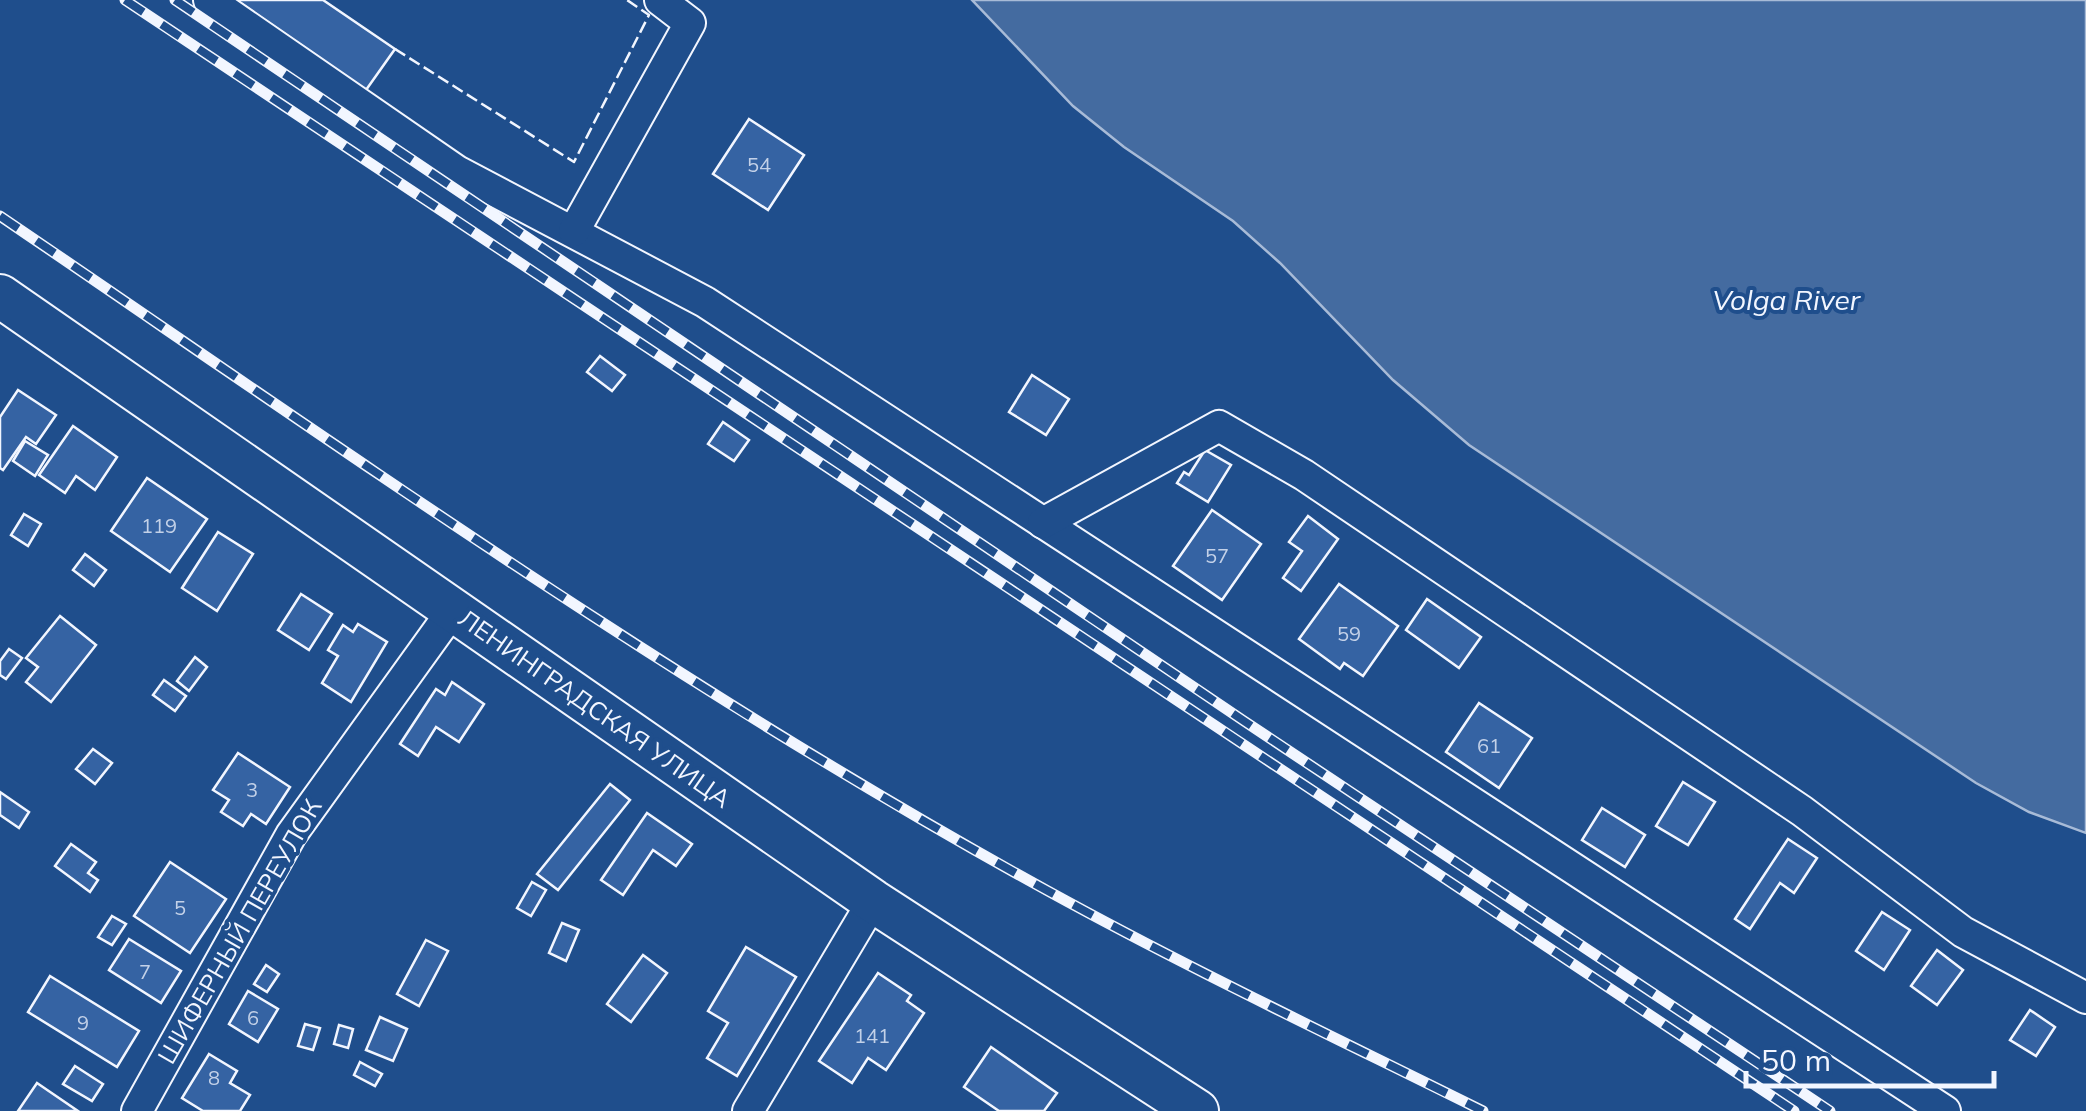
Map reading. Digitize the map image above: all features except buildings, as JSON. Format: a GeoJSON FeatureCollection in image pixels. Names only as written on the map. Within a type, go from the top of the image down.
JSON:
{"type":"FeatureCollection","features":[{"type":"Feature","properties":{"kind":"main road","name":"ЛЕНИНГРАДСКАЯ УЛИЦА"},"geometry":{"type":"LineString","coordinates":[[0,296],[872,901],[1197,1111]]}},
{"type":"Feature","properties":{"kind":"street"},"geometry":{"type":"LineString","coordinates":[[209,0],[457,171],[705,302],[1945,1111]]}},
{"type":"Feature","properties":{"kind":"street"},"geometry":{"type":"LineString","coordinates":[[574,231],[690,23],[660,0]]}},
{"type":"Feature","properties":{"kind":"street"},"geometry":{"type":"LineString","coordinates":[[1044,522],[1219,426],[1304,475],[1802,812],[1963,932],[2086,998]]}},
{"type":"Feature","properties":{"kind":"street","name":"ШИФЕРНЫЙ ПЕРЕУЛОК"},"geometry":{"type":"LineString","coordinates":[[137,1111],[291,835],[453,610]]}},
{"type":"Feature","properties":{"kind":"street"},"geometry":{"type":"LineString","coordinates":[[748,1111],[872,901]]}},
{"type":"Feature","properties":{"kind":"water","name":"Volga River"},"geometry":{"type":"Polygon","coordinates":[[[972,0],[2086,0],[2086,833],[2029,812],[1976,783],[1469,445],[1393,380],[1280,263],[1233,221],[1124,147],[1073,106],[972,0]]]}},
{"type":"Feature","properties":{"kind":"railway"},"geometry":{"type":"LineString","coordinates":[[125,0],[1794,1111]]}},
{"type":"Feature","properties":{"kind":"railway"},"geometry":{"type":"LineString","coordinates":[[175,0],[1830,1111]]}},
{"type":"Feature","properties":{"kind":"railway"},"geometry":{"type":"LineString","coordinates":[[0,216],[516,566],[778,734],[1102,920],[1483,1111]]}},
{"type":"Feature","properties":{"kind":"fence"},"geometry":{"type":"LineString","coordinates":[[395,49],[574,162],[649,15],[627,0]]}}]}
